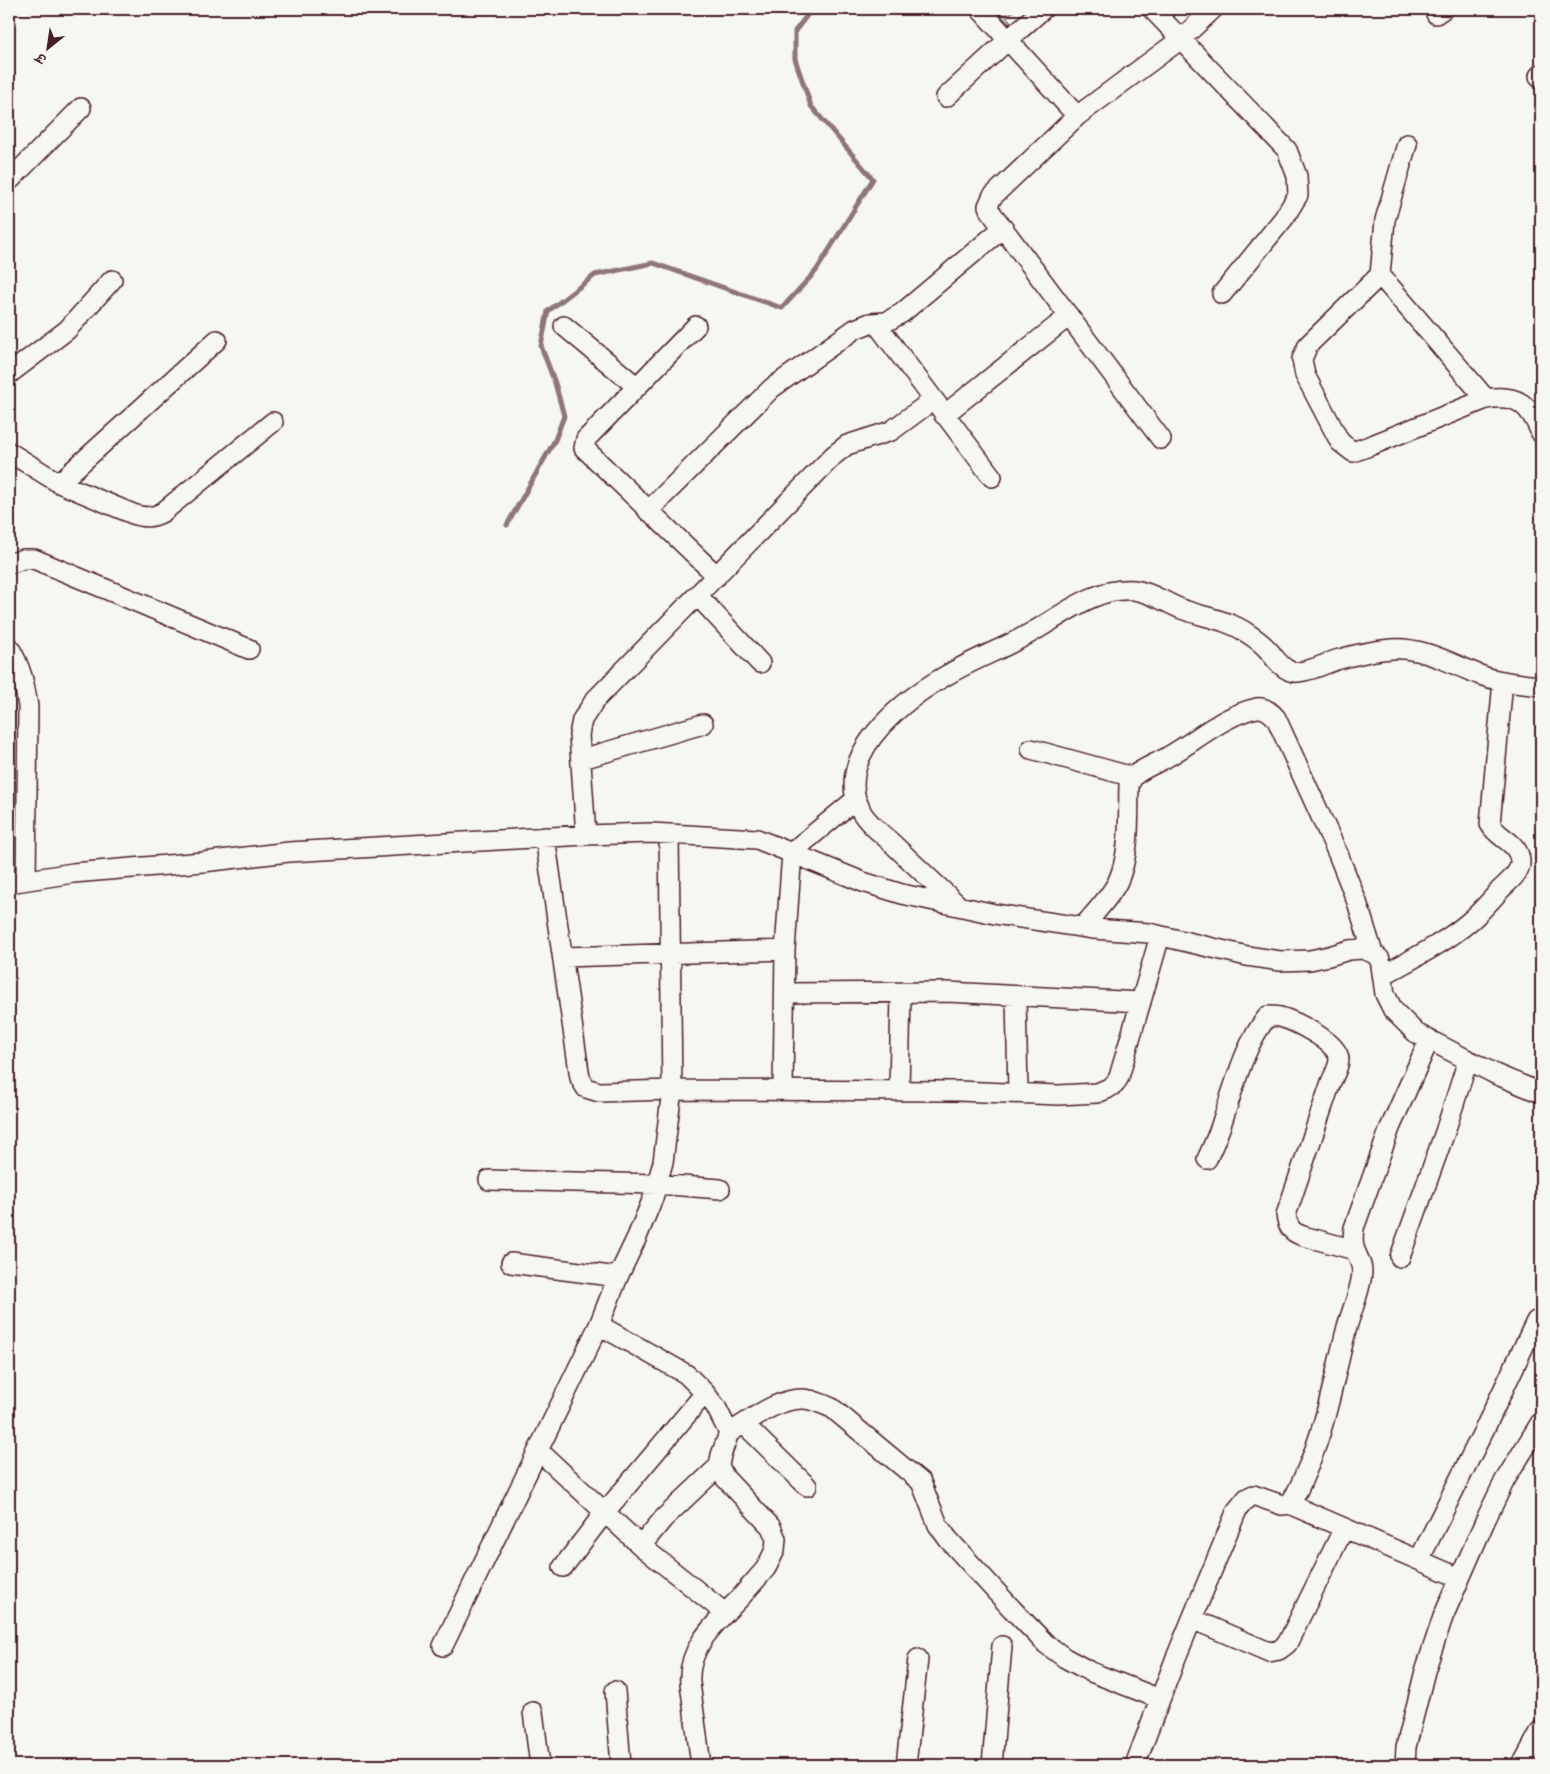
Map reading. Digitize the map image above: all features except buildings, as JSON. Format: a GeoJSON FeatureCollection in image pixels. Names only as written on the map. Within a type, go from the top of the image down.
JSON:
{"type":"FeatureCollection","features":[{"type":"Feature","properties":{"kind":"street"},"geometry":{"type":"LineString","coordinates":[[980,9],[1076,116]]}},
{"type":"Feature","properties":{"kind":"street"},"geometry":{"type":"LineString","coordinates":[[946,97],[1043,9]]}},
{"type":"Feature","properties":{"kind":"street"},"geometry":{"type":"LineString","coordinates":[[1152,9],[1287,150],[1297,176],[1298,195],[1284,218],[1222,294]]}},
{"type":"Feature","properties":{"kind":"street"},"geometry":{"type":"LineString","coordinates":[[1161,439],[988,206],[989,201],[1076,116],[1181,39],[1213,9]]}},
{"type":"Feature","properties":{"kind":"street"},"geometry":{"type":"LineString","coordinates":[[9,180],[81,108]]}},
{"type":"Feature","properties":{"kind":"street"},"geometry":{"type":"LineString","coordinates":[[1407,144],[1385,220],[1380,275],[1308,344],[1302,359],[1305,375],[1340,442],[1352,452],[1486,399],[1504,396],[1516,400],[1530,410],[1541,433]]}},
{"type":"Feature","properties":{"kind":"street"},"geometry":{"type":"LineString","coordinates":[[648,510],[772,388],[855,329],[864,325],[886,322],[902,313],[1003,228]]}},
{"type":"Feature","properties":{"kind":"street"},"geometry":{"type":"LineString","coordinates":[[1380,275],[1486,399]]}},
{"type":"Feature","properties":{"kind":"street"},"geometry":{"type":"LineString","coordinates":[[9,374],[67,330],[112,280]]}},
{"type":"Feature","properties":{"kind":"street"},"geometry":{"type":"LineString","coordinates":[[586,835],[579,735],[582,720],[588,710],[610,685],[841,449],[891,431],[939,408],[1069,316]]}},
{"type":"Feature","properties":{"kind":"street"},"geometry":{"type":"LineString","coordinates":[[876,323],[992,477]]}},
{"type":"Feature","properties":{"kind":"street"},"geometry":{"type":"LineString","coordinates":[[564,326],[636,386]]}},
{"type":"Feature","properties":{"kind":"street"},"geometry":{"type":"LineString","coordinates":[[696,326],[586,439],[584,448],[717,576]]}},
{"type":"Feature","properties":{"kind":"street"},"geometry":{"type":"LineString","coordinates":[[58,482],[217,340]]}},
{"type":"Feature","properties":{"kind":"street"},"geometry":{"type":"LineString","coordinates":[[9,452],[58,482],[146,518],[163,512],[274,422]]}},
{"type":"Feature","properties":{"kind":"street"},"geometry":{"type":"LineString","coordinates":[[9,564],[23,559],[34,559],[248,649]]}},
{"type":"Feature","properties":{"kind":"street"},"geometry":{"type":"LineString","coordinates":[[959,906],[862,813],[856,799],[854,784],[859,760],[865,748],[880,728],[919,694],[948,674],[1024,637],[1081,602],[1111,592],[1132,590],[1141,592],[1180,608],[1236,626],[1260,642],[1278,663],[1289,671],[1304,671],[1337,660],[1394,649],[1414,651],[1433,656],[1479,675],[1502,681],[1541,686]]}},
{"type":"Feature","properties":{"kind":"street"},"geometry":{"type":"LineString","coordinates":[[698,596],[760,663]]}},
{"type":"Feature","properties":{"kind":"street"},"geometry":{"type":"LineString","coordinates":[[9,647],[17,660],[24,682],[28,707],[17,882],[73,873],[203,862],[289,852],[545,837],[669,834],[757,840],[792,852],[864,882],[902,894],[995,914],[1082,927],[1149,933],[1247,956],[1280,961],[1310,960],[1362,948],[1380,959],[1385,994],[1393,1010],[1416,1033],[1495,1074],[1541,1093]]}},
{"type":"Feature","properties":{"kind":"street"},"geometry":{"type":"LineString","coordinates":[[1383,975],[1430,949],[1468,924],[1486,908],[1517,872],[1521,863],[1515,847],[1494,830],[1490,824],[1502,681]]}},
{"type":"Feature","properties":{"kind":"street"},"geometry":{"type":"LineString","coordinates":[[1082,927],[1104,902],[1117,882],[1123,867],[1129,784],[1133,776],[1171,755],[1227,719],[1258,708],[1272,712],[1276,718],[1338,854],[1357,902],[1373,953]]}},
{"type":"Feature","properties":{"kind":"street"},"geometry":{"type":"LineString","coordinates":[[582,759],[703,724]]}},
{"type":"Feature","properties":{"kind":"street"},"geometry":{"type":"LineString","coordinates":[[1031,749],[1133,776]]}},
{"type":"Feature","properties":{"kind":"street"},"geometry":{"type":"LineString","coordinates":[[783,1090],[785,950],[792,852],[856,799]]}},
{"type":"Feature","properties":{"kind":"street"},"geometry":{"type":"LineString","coordinates":[[443,1646],[599,1325],[618,1277],[637,1238],[657,1184],[663,1162],[672,1090],[669,834]]}},
{"type":"Feature","properties":{"kind":"street"},"geometry":{"type":"LineString","coordinates":[[545,837],[580,1078],[586,1088],[599,1092],[783,1090],[1058,1095],[1098,1093],[1115,1084],[1119,1077],[1160,936]]}},
{"type":"Feature","properties":{"kind":"street"},"geometry":{"type":"LineString","coordinates":[[563,957],[785,950]]}},
{"type":"Feature","properties":{"kind":"street"},"geometry":{"type":"LineString","coordinates":[[785,993],[947,992],[1141,1002]]}},
{"type":"Feature","properties":{"kind":"street"},"geometry":{"type":"LineString","coordinates":[[899,1091],[900,993]]}},
{"type":"Feature","properties":{"kind":"street"},"geometry":{"type":"LineString","coordinates":[[1016,996],[1018,1093]]}},
{"type":"Feature","properties":{"kind":"street"},"geometry":{"type":"LineString","coordinates":[[1207,1159],[1258,1028],[1268,1016],[1279,1017],[1307,1028],[1336,1050],[1339,1058],[1286,1215],[1288,1226],[1295,1233],[1303,1236],[1355,1250]]}},
{"type":"Feature","properties":{"kind":"street"},"geometry":{"type":"LineString","coordinates":[[1289,1504],[1296,1496],[1314,1455],[1331,1397],[1360,1282],[1362,1270],[1352,1238],[1354,1228],[1390,1128],[1428,1040]]}},
{"type":"Feature","properties":{"kind":"street"},"geometry":{"type":"LineString","coordinates":[[1400,1257],[1445,1132],[1468,1060]]}},
{"type":"Feature","properties":{"kind":"street"},"geometry":{"type":"LineString","coordinates":[[490,1180],[657,1184],[720,1189]]}},
{"type":"Feature","properties":{"kind":"street"},"geometry":{"type":"LineString","coordinates":[[511,1263],[618,1277]]}},
{"type":"Feature","properties":{"kind":"street"},"geometry":{"type":"LineString","coordinates":[[1419,1560],[1486,1428],[1536,1321]]}},
{"type":"Feature","properties":{"kind":"street"},"geometry":{"type":"LineString","coordinates":[[599,1325],[686,1374],[705,1392],[736,1429],[806,1486]]}},
{"type":"Feature","properties":{"kind":"street"},"geometry":{"type":"LineString","coordinates":[[563,1567],[605,1512],[705,1392]]}},
{"type":"Feature","properties":{"kind":"street"},"geometry":{"type":"LineString","coordinates":[[641,1546],[662,1519],[719,1466],[721,1455],[736,1429],[789,1401],[802,1399],[816,1401],[832,1408],[921,1482],[938,1525],[948,1539],[1046,1644],[1065,1658],[1091,1672],[1160,1699]]}},
{"type":"Feature","properties":{"kind":"street"},"geometry":{"type":"LineString","coordinates":[[1405,1765],[1406,1747],[1425,1671],[1443,1617],[1505,1480],[1541,1422]]}},
{"type":"Feature","properties":{"kind":"street"},"geometry":{"type":"LineString","coordinates":[[539,1451],[641,1546],[725,1613]]}},
{"type":"Feature","properties":{"kind":"street"},"geometry":{"type":"LineString","coordinates":[[701,1765],[689,1672],[692,1659],[698,1645],[766,1568],[772,1557],[776,1539],[771,1527],[725,1478],[719,1466]]}},
{"type":"Feature","properties":{"kind":"street"},"geometry":{"type":"LineString","coordinates":[[1135,1765],[1237,1510],[1247,1498],[1254,1495],[1282,1505],[1289,1504],[1460,1578]]}},
{"type":"Feature","properties":{"kind":"street"},"geometry":{"type":"LineString","coordinates":[[1192,1619],[1269,1652],[1279,1650],[1287,1644],[1344,1528]]}},
{"type":"Feature","properties":{"kind":"street"},"geometry":{"type":"LineString","coordinates":[[992,1765],[1002,1646]]}},
{"type":"Feature","properties":{"kind":"street"},"geometry":{"type":"LineString","coordinates":[[906,1765],[918,1659]]}},
{"type":"Feature","properties":{"kind":"street"},"geometry":{"type":"LineString","coordinates":[[615,1691],[621,1765]]}},
{"type":"Feature","properties":{"kind":"street"},"geometry":{"type":"LineString","coordinates":[[533,1712],[540,1765]]}},
{"type":"Feature","properties":{"kind":"street"},"geometry":{"type":"LineString","coordinates":[[1522,1765],[1541,1730]]}},
{"type":"Feature","properties":{"kind":"waterway"},"geometry":{"type":"LineString","coordinates":[[507,525],[555,440],[564,416],[555,383],[541,346],[548,311],[595,275],[653,263],[782,308],[816,271],[873,179],[811,106],[795,59],[795,31],[812,9]]}}]}
